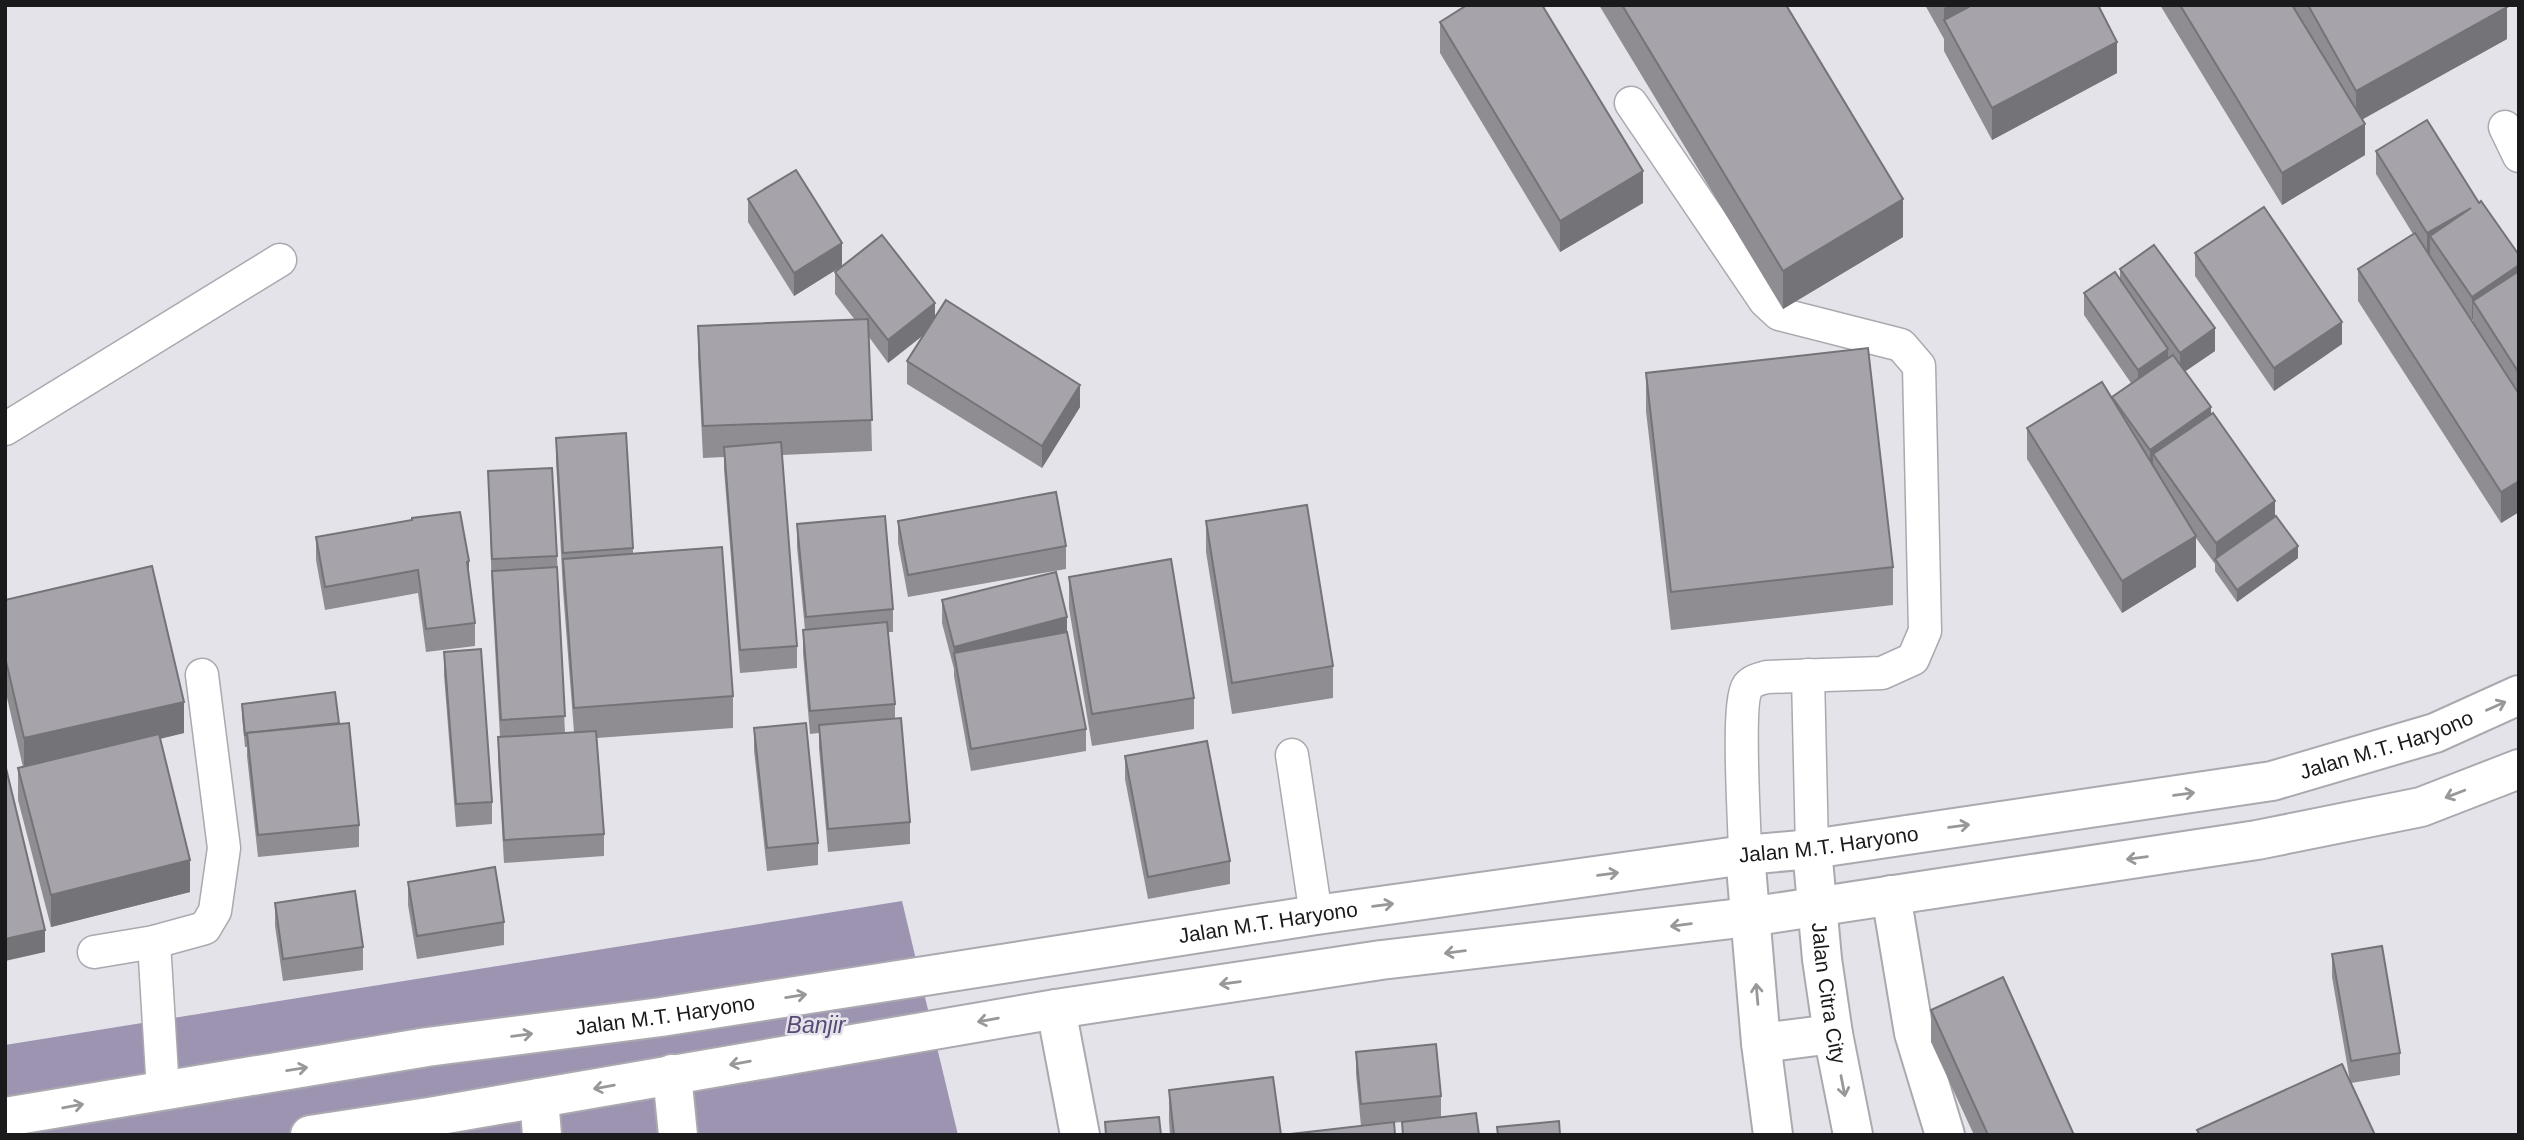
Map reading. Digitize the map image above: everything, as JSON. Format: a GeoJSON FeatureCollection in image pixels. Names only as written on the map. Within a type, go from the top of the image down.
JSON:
{"type":"FeatureCollection","features":[{"type":"Feature","properties":{"kind":"main road","name":"Jalan M.T. Haryono"},"geometry":{"type":"LineString","coordinates":[[5,1117],[427,1047],[662,1017],[1315,915],[1745,855],[1812,849],[2272,782],[2435,733],[2519,695]]}},
{"type":"Feature","properties":{"kind":"main road"},"geometry":{"type":"LineString","coordinates":[[310,1135],[541,1116],[672,1074],[1056,1009],[1381,960],[1749,918],[2298,832],[2421,807],[2519,769]]}},
{"type":"Feature","properties":{"kind":"main road","name":"Jalan Citra City"},"geometry":{"type":"LineString","coordinates":[[1812,849],[1822,960],[1853,1135]]}},
{"type":"Feature","properties":{"kind":"main road"},"geometry":{"type":"LineString","coordinates":[[1745,855],[1761,1042],[1773,1135]]}},
{"type":"Feature","properties":{"kind":"main road"},"geometry":{"type":"LineString","coordinates":[[1891,895],[1914,1033],[1945,1135]]}},
{"type":"Feature","properties":{"kind":"main road"},"geometry":{"type":"LineString","coordinates":[[1056,1009],[1080,1135]]}},
{"type":"Feature","properties":{"kind":"main road"},"geometry":{"type":"LineString","coordinates":[[1761,1042],[1833,1034]]}},
{"type":"Feature","properties":{"kind":"main road"},"geometry":{"type":"LineString","coordinates":[[672,1074],[678,1135]]}},
{"type":"Feature","properties":{"kind":"lane"},"geometry":{"type":"LineString","coordinates":[[1631,103],[1765,302],[1779,314],[1901,345],[1919,366],[1924,631],[1913,659],[1882,673],[1768,677],[1755,680],[1747,688],[1742,716],[1745,855]]}},
{"type":"Feature","properties":{"kind":"lane"},"geometry":{"type":"LineString","coordinates":[[2505,127],[2519,156]]}},
{"type":"Feature","properties":{"kind":"lane"},"geometry":{"type":"LineString","coordinates":[[5,429],[280,260]]}},
{"type":"Feature","properties":{"kind":"lane"},"geometry":{"type":"LineString","coordinates":[[94,952],[153,942],[205,928],[215,911],[224,848],[202,675]]}},
{"type":"Feature","properties":{"kind":"lane"},"geometry":{"type":"LineString","coordinates":[[1808,675],[1812,849]]}},
{"type":"Feature","properties":{"kind":"lane"},"geometry":{"type":"LineString","coordinates":[[1292,755],[1315,915]]}},
{"type":"Feature","properties":{"kind":"lane"},"geometry":{"type":"LineString","coordinates":[[153,942],[163,1091]]}},
{"type":"Feature","properties":{"kind":"water","name":"Banjir"},"geometry":{"type":"Polygon","coordinates":[[[902,901],[958,1135],[5,1135],[5,1045],[902,901]]]}},
{"type":"Feature","properties":{"kind":"building"},"geometry":{"type":"Polygon","coordinates":[[[1467,5],[1542,5],[1643,171],[1560,221],[1440,22],[1467,5]]]}},
{"type":"Feature","properties":{"kind":"building"},"geometry":{"type":"Polygon","coordinates":[[[1622,5],[1786,5],[1903,199],[1783,271],[1622,5]]]}},
{"type":"Feature","properties":{"kind":"building"},"geometry":{"type":"Polygon","coordinates":[[[1972,5],[2098,5],[2117,42],[1992,108],[1944,20],[1972,5]]]}},
{"type":"Feature","properties":{"kind":"building"},"geometry":{"type":"Polygon","coordinates":[[[2180,5],[2292,5],[2365,124],[2282,173],[2180,5]]]}},
{"type":"Feature","properties":{"kind":"building"},"geometry":{"type":"Polygon","coordinates":[[[2308,5],[2506,5],[2507,7],[2356,91],[2308,5]]]}},
{"type":"Feature","properties":{"kind":"building"},"geometry":{"type":"Polygon","coordinates":[[[2427,120],[2479,203],[2481,201],[2519,255],[2519,265],[2472,297],[2430,236],[2471,208],[2427,233],[2376,151],[2427,120]]]}},
{"type":"Feature","properties":{"kind":"building"},"geometry":{"type":"Polygon","coordinates":[[[796,170],[842,243],[794,273],[748,199],[796,170]]]}},
{"type":"Feature","properties":{"kind":"building"},"geometry":{"type":"Polygon","coordinates":[[[2264,207],[2342,322],[2274,368],[2195,253],[2264,207]]]}},
{"type":"Feature","properties":{"kind":"building"},"geometry":{"type":"Polygon","coordinates":[[[2415,233],[2519,394],[2519,481],[2501,492],[2358,269],[2415,233]]]}},
{"type":"Feature","properties":{"kind":"building"},"geometry":{"type":"Polygon","coordinates":[[[882,235],[935,303],[888,340],[835,272],[882,235]]]}},
{"type":"Feature","properties":{"kind":"building"},"geometry":{"type":"Polygon","coordinates":[[[2154,245],[2215,328],[2180,353],[2120,269],[2154,245]]]}},
{"type":"Feature","properties":{"kind":"building"},"geometry":{"type":"Polygon","coordinates":[[[2519,271],[2519,373],[2473,301],[2519,271]]]}},
{"type":"Feature","properties":{"kind":"building"},"geometry":{"type":"Polygon","coordinates":[[[2115,272],[2168,349],[2138,370],[2084,293],[2115,272]]]}},
{"type":"Feature","properties":{"kind":"building"},"geometry":{"type":"Polygon","coordinates":[[[946,300],[1080,385],[1042,446],[907,361],[946,300]]]}},
{"type":"Feature","properties":{"kind":"building"},"geometry":{"type":"Polygon","coordinates":[[[868,319],[872,420],[703,426],[698,326],[868,319]]]}},
{"type":"Feature","properties":{"kind":"building"},"geometry":{"type":"Polygon","coordinates":[[[1868,348],[1893,567],[1671,592],[1646,373],[1868,348]]]}},
{"type":"Feature","properties":{"kind":"building"},"geometry":{"type":"Polygon","coordinates":[[[2173,355],[2211,407],[2150,450],[2112,397],[2173,355]]]}},
{"type":"Feature","properties":{"kind":"building"},"geometry":{"type":"Polygon","coordinates":[[[2102,382],[2196,536],[2122,581],[2027,428],[2102,382]]]}},
{"type":"Feature","properties":{"kind":"building"},"geometry":{"type":"Polygon","coordinates":[[[2213,413],[2275,501],[2216,543],[2153,454],[2213,413]]]}},
{"type":"Feature","properties":{"kind":"building"},"geometry":{"type":"Polygon","coordinates":[[[626,433],[633,548],[563,553],[556,438],[626,433]]]}},
{"type":"Feature","properties":{"kind":"building"},"geometry":{"type":"Polygon","coordinates":[[[781,442],[797,646],[740,650],[724,447],[781,442]]]}},
{"type":"Feature","properties":{"kind":"building"},"geometry":{"type":"Polygon","coordinates":[[[552,468],[557,556],[492,559],[488,471],[552,468]]]}},
{"type":"Feature","properties":{"kind":"building"},"geometry":{"type":"Polygon","coordinates":[[[1056,492],[1066,546],[908,575],[898,521],[1056,492]]]}},
{"type":"Feature","properties":{"kind":"building"},"geometry":{"type":"Polygon","coordinates":[[[1307,505],[1333,666],[1232,683],[1206,521],[1307,505]]]}},
{"type":"Feature","properties":{"kind":"building"},"geometry":{"type":"Polygon","coordinates":[[[460,512],[469,561],[475,623],[426,629],[418,570],[325,587],[316,537],[412,518],[460,512]]]}},
{"type":"Feature","properties":{"kind":"building"},"geometry":{"type":"Polygon","coordinates":[[[885,516],[893,609],[806,617],[797,524],[885,516]]]}},
{"type":"Feature","properties":{"kind":"building"},"geometry":{"type":"Polygon","coordinates":[[[2276,516],[2298,546],[2237,590],[2215,559],[2276,516]]]}},
{"type":"Feature","properties":{"kind":"building"},"geometry":{"type":"Polygon","coordinates":[[[722,547],[733,696],[574,708],[563,559],[722,547]]]}},
{"type":"Feature","properties":{"kind":"building"},"geometry":{"type":"Polygon","coordinates":[[[1171,559],[1194,698],[1092,714],[1069,577],[1171,559]]]}},
{"type":"Feature","properties":{"kind":"building"},"geometry":{"type":"Polygon","coordinates":[[[152,566],[184,702],[24,738],[5,657],[5,600],[152,566]]]}},
{"type":"Feature","properties":{"kind":"building"},"geometry":{"type":"Polygon","coordinates":[[[557,567],[565,716],[501,720],[492,571],[557,567]]]}},
{"type":"Feature","properties":{"kind":"building"},"geometry":{"type":"Polygon","coordinates":[[[1056,572],[1067,617],[954,647],[942,600],[1056,572]]]}},
{"type":"Feature","properties":{"kind":"building"},"geometry":{"type":"Polygon","coordinates":[[[887,622],[895,704],[810,711],[803,630],[887,622]]]}},
{"type":"Feature","properties":{"kind":"building"},"geometry":{"type":"Polygon","coordinates":[[[1067,632],[1086,729],[971,749],[954,653],[1067,632]]]}},
{"type":"Feature","properties":{"kind":"building"},"geometry":{"type":"Polygon","coordinates":[[[481,649],[492,802],[456,804],[444,652],[481,649]]]}},
{"type":"Feature","properties":{"kind":"building"},"geometry":{"type":"Polygon","coordinates":[[[335,692],[339,723],[245,735],[242,704],[335,692]]]}},
{"type":"Feature","properties":{"kind":"building"},"geometry":{"type":"Polygon","coordinates":[[[901,718],[910,822],[828,829],[819,725],[901,718]]]}},
{"type":"Feature","properties":{"kind":"building"},"geometry":{"type":"Polygon","coordinates":[[[349,723],[359,825],[258,835],[247,733],[349,723]]]}},
{"type":"Feature","properties":{"kind":"building"},"geometry":{"type":"Polygon","coordinates":[[[806,723],[818,843],[767,848],[754,728],[806,723]]]}},
{"type":"Feature","properties":{"kind":"building"},"geometry":{"type":"Polygon","coordinates":[[[596,731],[604,834],[504,840],[498,737],[596,731]]]}},
{"type":"Feature","properties":{"kind":"building"},"geometry":{"type":"Polygon","coordinates":[[[159,734],[190,860],[51,895],[18,768],[159,734]]]}},
{"type":"Feature","properties":{"kind":"building"},"geometry":{"type":"Polygon","coordinates":[[[1207,741],[1230,861],[1148,877],[1125,756],[1207,741]]]}},
{"type":"Feature","properties":{"kind":"building"},"geometry":{"type":"Polygon","coordinates":[[[5,764],[45,930],[5,939],[5,764]]]}},
{"type":"Feature","properties":{"kind":"building"},"geometry":{"type":"Polygon","coordinates":[[[495,867],[504,922],[417,936],[408,882],[495,867]]]}},
{"type":"Feature","properties":{"kind":"building"},"geometry":{"type":"Polygon","coordinates":[[[355,891],[363,947],[283,959],[275,903],[355,891]]]}},
{"type":"Feature","properties":{"kind":"building"},"geometry":{"type":"Polygon","coordinates":[[[2382,946],[2400,1053],[2351,1061],[2332,954],[2382,946]]]}},
{"type":"Feature","properties":{"kind":"building"},"geometry":{"type":"Polygon","coordinates":[[[2003,977],[2074,1135],[1988,1135],[1931,1010],[2003,977]]]}},
{"type":"Feature","properties":{"kind":"building"},"geometry":{"type":"Polygon","coordinates":[[[1436,1044],[1441,1096],[1361,1104],[1356,1052],[1436,1044]]]}},
{"type":"Feature","properties":{"kind":"building"},"geometry":{"type":"Polygon","coordinates":[[[2342,1064],[2375,1135],[2200,1135],[2197,1130],[2342,1064]]]}},
{"type":"Feature","properties":{"kind":"building"},"geometry":{"type":"Polygon","coordinates":[[[1273,1077],[1281,1135],[1174,1135],[1169,1090],[1273,1077]]]}},
{"type":"Feature","properties":{"kind":"building"},"geometry":{"type":"Polygon","coordinates":[[[1476,1113],[1479,1135],[1403,1135],[1402,1122],[1476,1113]]]}},
{"type":"Feature","properties":{"kind":"building"},"geometry":{"type":"Polygon","coordinates":[[[1159,1117],[1161,1135],[1106,1135],[1105,1122],[1159,1117]]]}},
{"type":"Feature","properties":{"kind":"building"},"geometry":{"type":"Polygon","coordinates":[[[1559,1121],[1560,1135],[1498,1135],[1497,1127],[1559,1121]]]}},
{"type":"Feature","properties":{"kind":"building"},"geometry":{"type":"Polygon","coordinates":[[[1394,1122],[1395,1135],[1291,1135],[1291,1134],[1394,1122]]]}}]}
